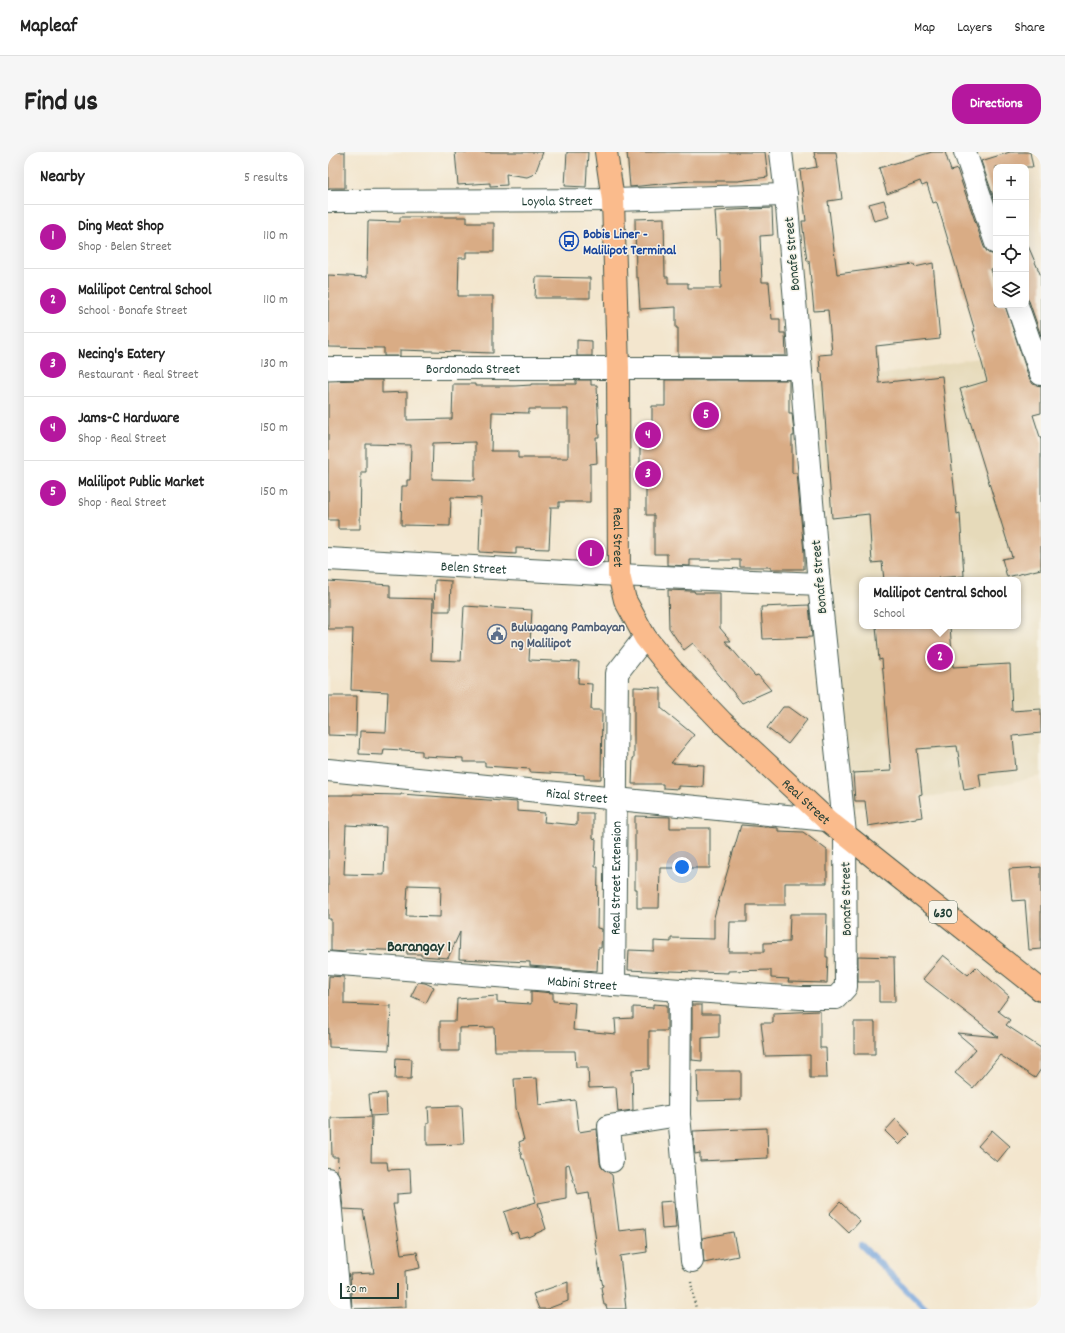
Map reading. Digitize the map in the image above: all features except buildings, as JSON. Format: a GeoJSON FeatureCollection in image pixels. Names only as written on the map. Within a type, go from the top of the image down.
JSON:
{"type":"FeatureCollection","features":[{"type":"Feature","properties":{"kind":"main road","name":"Real Street"},"geometry":{"type":"LineString","coordinates":[[606,152],[613,200],[618,368],[619,575],[625,600],[645,636],[670,668],[722,722],[826,820],[845,834]]}},
{"type":"Feature","properties":{"kind":"main road","name":"630"},"geometry":{"type":"LineString","coordinates":[[845,834],[1041,990]]}},
{"type":"Feature","properties":{"kind":"street","name":"Bonafe Street"},"geometry":{"type":"LineString","coordinates":[[781,152],[786,195],[818,584],[845,834],[846,987],[836,998]]}},
{"type":"Feature","properties":{"kind":"street"},"geometry":{"type":"LineString","coordinates":[[965,152],[994,236]]}},
{"type":"Feature","properties":{"kind":"street","name":"Loyola Street"},"geometry":{"type":"LineString","coordinates":[[328,201],[613,200],[786,195]]}},
{"type":"Feature","properties":{"kind":"street"},"geometry":{"type":"LineString","coordinates":[[1018,308],[1041,374]]}},
{"type":"Feature","properties":{"kind":"street","name":"Bordonada Street"},"geometry":{"type":"LineString","coordinates":[[328,368],[800,368]]}},
{"type":"Feature","properties":{"kind":"street","name":"Belen Street"},"geometry":{"type":"LineString","coordinates":[[328,559],[818,584]]}},
{"type":"Feature","properties":{"kind":"street","name":"Real Street Extension"},"geometry":{"type":"LineString","coordinates":[[614,985],[617,673],[645,636]]}},
{"type":"Feature","properties":{"kind":"street","name":"Rizal Street"},"geometry":{"type":"LineString","coordinates":[[328,770],[826,820]]}},
{"type":"Feature","properties":{"kind":"street","name":"Mabini Street"},"geometry":{"type":"LineString","coordinates":[[328,963],[680,990],[801,998],[836,998]]}},
{"type":"Feature","properties":{"kind":"street"},"geometry":{"type":"LineString","coordinates":[[680,990],[679,1115],[692,1261]]}},
{"type":"Feature","properties":{"kind":"street"},"geometry":{"type":"LineString","coordinates":[[612,1161],[609,1126],[679,1115]]}},
{"type":"Feature","properties":{"kind":"street"},"geometry":{"type":"LineString","coordinates":[[328,1179],[340,1309]]}},
{"type":"Feature","properties":{"kind":"path"},"geometry":{"type":"LineString","coordinates":[[692,1261],[691,1285],[696,1309]]}},
{"type":"Feature","properties":{"kind":"shaded area"},"geometry":{"type":"Polygon","coordinates":[[[983,357],[1041,538],[1041,776],[975,790],[851,808],[816,386],[983,357]]]}},
{"type":"Feature","properties":{"kind":"waterway"},"geometry":{"type":"LineString","coordinates":[[861,1245],[926,1309]]}},
{"type":"Feature","properties":{"kind":"place","name":"Bobis Liner - Malilipot Terminal"},"geometry":{"type":"Point","coordinates":[569,241]}},
{"type":"Feature","properties":{"kind":"place","name":"Malilipot Public Market"},"geometry":{"type":"Point","coordinates":[706,415]}},
{"type":"Feature","properties":{"kind":"place","name":"Jams-C Hardware"},"geometry":{"type":"Point","coordinates":[648,435]}},
{"type":"Feature","properties":{"kind":"place","name":"Necing's Eatery"},"geometry":{"type":"Point","coordinates":[648,474]}},
{"type":"Feature","properties":{"kind":"place","name":"Ding Meat Shop"},"geometry":{"type":"Point","coordinates":[591,553]}},
{"type":"Feature","properties":{"kind":"place","name":"Bulwagang Pambayan ng Malilipot"},"geometry":{"type":"Point","coordinates":[497,634]}},
{"type":"Feature","properties":{"kind":"place","name":"Malilipot Central School"},"geometry":{"type":"Point","coordinates":[940,657]}},
{"type":"Feature","properties":{"kind":"district","name":"Barangay 1"},"geometry":{"type":"Point","coordinates":[419,945]}}]}
